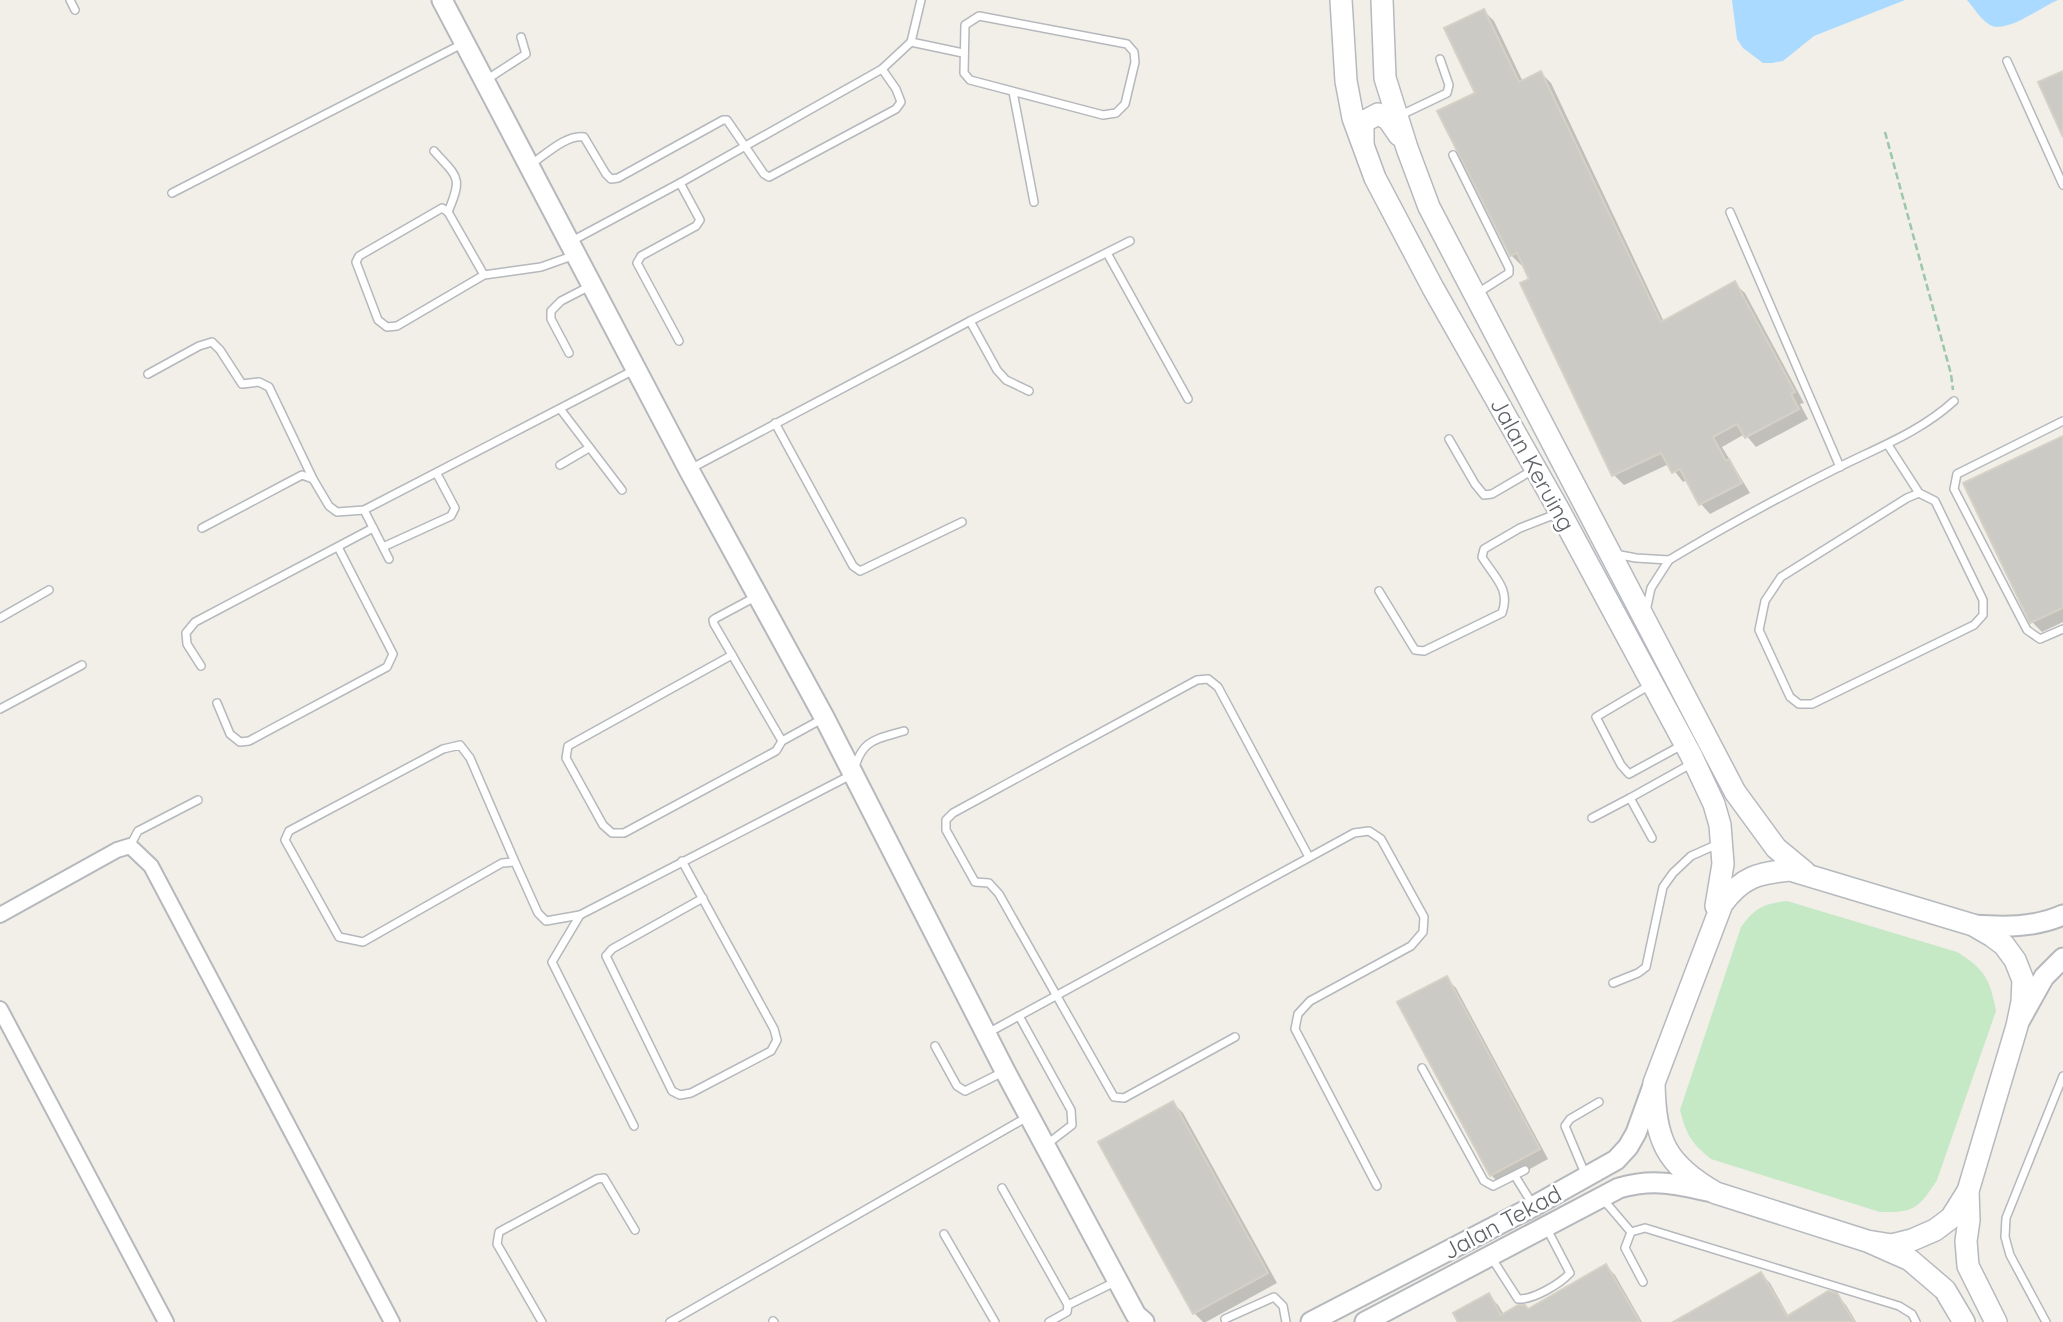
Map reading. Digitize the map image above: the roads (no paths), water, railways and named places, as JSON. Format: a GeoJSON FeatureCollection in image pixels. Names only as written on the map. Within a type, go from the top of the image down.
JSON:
{"type":"FeatureCollection","features":[{"type":"Feature","properties":{"kind":"main road","name":"Jalan Keruing"},"geometry":{"type":"LineString","coordinates":[[1341,0],[1346,81],[1353,118],[1364,152],[1414,254],[1537,468],[1690,753],[1714,804],[1722,843],[1723,864],[1713,926]]}},
{"type":"Feature","properties":{"kind":"main road","name":"Jalan Keruing"},"geometry":{"type":"LineString","coordinates":[[1382,0],[1385,78],[1429,207],[1714,753],[1748,811],[1776,848],[1809,875]]}},
{"type":"Feature","properties":{"kind":"main road"},"geometry":{"type":"LineString","coordinates":[[1364,152],[1363,122],[1378,114],[1388,119],[1407,148]]}},
{"type":"Feature","properties":{"kind":"main road"},"geometry":{"type":"LineString","coordinates":[[1867,1241],[1892,1245],[1935,1230],[1951,1217],[1968,1191],[2017,1026],[2023,980],[2015,960],[2004,945],[1973,925],[1790,870],[1748,878],[1734,888],[1722,904],[1654,1083],[1654,1113],[1659,1136],[1677,1165],[1716,1193],[1867,1241],[1910,1260],[1945,1290],[1963,1322]]}},
{"type":"Feature","properties":{"kind":"main road"},"geometry":{"type":"LineString","coordinates":[[1968,1191],[1968,1266],[1996,1322]]}},
{"type":"Feature","properties":{"kind":"street"},"geometry":{"type":"LineString","coordinates":[[442,0],[689,470],[824,717],[1005,1071],[1139,1320]]}},
{"type":"Feature","properties":{"kind":"street"},"geometry":{"type":"LineString","coordinates":[[0,915],[117,850],[130,846],[151,866],[392,1322]]}},
{"type":"Feature","properties":{"kind":"street"},"geometry":{"type":"LineString","coordinates":[[1973,925],[2027,925],[2063,915]]}},
{"type":"Feature","properties":{"kind":"street"},"geometry":{"type":"LineString","coordinates":[[2017,1026],[2044,977],[2063,958]]}},
{"type":"Feature","properties":{"kind":"street"},"geometry":{"type":"LineString","coordinates":[[0,1009],[166,1322]]}},
{"type":"Feature","properties":{"kind":"street","name":"Jalan Tekad"},"geometry":{"type":"LineString","coordinates":[[1311,1322],[1534,1206],[1616,1160],[1636,1133],[1654,1083]]}},
{"type":"Feature","properties":{"kind":"street","name":"Jalan Tekad"},"geometry":{"type":"LineString","coordinates":[[1365,1322],[1619,1188],[1639,1182],[1663,1182],[1716,1193]]}},
{"type":"Feature","properties":{"kind":"lane"},"geometry":{"type":"LineString","coordinates":[[70,0],[75,10]]}},
{"type":"Feature","properties":{"kind":"lane"},"geometry":{"type":"LineString","coordinates":[[484,275],[448,212],[442,208],[359,256],[356,262],[378,320],[387,327],[397,326],[484,275],[541,267],[680,183],[882,69],[911,42],[923,1]]}},
{"type":"Feature","properties":{"kind":"lane"},"geometry":{"type":"LineString","coordinates":[[979,16],[1127,44],[1134,52],[1135,62],[1125,104],[1116,113],[1103,115],[1013,92],[970,80],[964,74],[965,25],[979,16]]}},
{"type":"Feature","properties":{"kind":"lane"},"geometry":{"type":"LineString","coordinates":[[485,81],[526,54],[521,37]]}},
{"type":"Feature","properties":{"kind":"lane"},"geometry":{"type":"LineString","coordinates":[[911,42],[963,53]]}},
{"type":"Feature","properties":{"kind":"lane"},"geometry":{"type":"LineString","coordinates":[[172,193],[465,43]]}},
{"type":"Feature","properties":{"kind":"lane"},"geometry":{"type":"LineString","coordinates":[[1397,117],[1447,93],[1449,85],[1440,59]]}},
{"type":"Feature","properties":{"kind":"lane"},"geometry":{"type":"LineString","coordinates":[[2007,61],[2063,185]]}},
{"type":"Feature","properties":{"kind":"lane"},"geometry":{"type":"LineString","coordinates":[[530,166],[567,141],[580,136],[584,137],[606,174],[611,179],[618,178],[727,120],[764,174],[769,177],[777,175],[897,109],[901,102],[900,94],[882,69]]}},
{"type":"Feature","properties":{"kind":"lane"},"geometry":{"type":"LineString","coordinates":[[1013,92],[1034,202]]}},
{"type":"Feature","properties":{"kind":"lane"},"geometry":{"type":"LineString","coordinates":[[435,150],[458,182],[458,190],[448,212]]}},
{"type":"Feature","properties":{"kind":"lane"},"geometry":{"type":"LineString","coordinates":[[1453,155],[1509,268],[1509,273],[1504,277],[1475,295]]}},
{"type":"Feature","properties":{"kind":"lane"},"geometry":{"type":"LineString","coordinates":[[679,341],[637,263],[641,256],[696,226],[700,220],[680,183]]}},
{"type":"Feature","properties":{"kind":"lane"},"geometry":{"type":"LineString","coordinates":[[1730,212],[1840,467]]}},
{"type":"Feature","properties":{"kind":"lane"},"geometry":{"type":"LineString","coordinates":[[689,470],[970,321],[1130,241]]}},
{"type":"Feature","properties":{"kind":"lane"},"geometry":{"type":"LineString","coordinates":[[1107,253],[1188,399]]}},
{"type":"Feature","properties":{"kind":"lane"},"geometry":{"type":"LineString","coordinates":[[569,353],[551,319],[551,311],[561,300],[592,285]]}},
{"type":"Feature","properties":{"kind":"lane"},"geometry":{"type":"LineString","coordinates":[[970,321],[997,370],[1006,380],[1029,390]]}},
{"type":"Feature","properties":{"kind":"lane"},"geometry":{"type":"LineString","coordinates":[[148,374],[212,342],[242,384],[259,382],[269,387],[313,479],[329,506],[337,512],[364,510],[637,369]]}},
{"type":"Feature","properties":{"kind":"lane"},"geometry":{"type":"LineString","coordinates":[[1644,620],[1651,588],[1669,560],[1840,467],[1888,445],[1936,417],[1954,401]]}},
{"type":"Feature","properties":{"kind":"lane"},"geometry":{"type":"LineString","coordinates":[[561,410],[622,490]]}},
{"type":"Feature","properties":{"kind":"lane"},"geometry":{"type":"LineString","coordinates":[[2063,421],[1957,474],[1954,489],[2027,630],[2040,639],[2063,629]]}},
{"type":"Feature","properties":{"kind":"lane"},"geometry":{"type":"LineString","coordinates":[[775,423],[853,566],[860,571],[962,522]]}},
{"type":"Feature","properties":{"kind":"lane"},"geometry":{"type":"LineString","coordinates":[[1449,439],[1475,484],[1485,495],[1492,494],[1537,468]]}},
{"type":"Feature","properties":{"kind":"lane"},"geometry":{"type":"LineString","coordinates":[[1888,445],[1919,493],[1935,501],[1983,600],[1983,615],[1974,625],[1812,704],[1799,704],[1790,696],[1759,630],[1765,601],[1780,577],[1919,493]]}},
{"type":"Feature","properties":{"kind":"lane"},"geometry":{"type":"LineString","coordinates":[[560,465],[589,448]]}},
{"type":"Feature","properties":{"kind":"lane"},"geometry":{"type":"LineString","coordinates":[[383,547],[443,522],[451,516],[455,508],[437,474]]}},
{"type":"Feature","properties":{"kind":"lane"},"geometry":{"type":"LineString","coordinates":[[202,528],[302,475],[313,479]]}},
{"type":"Feature","properties":{"kind":"lane"},"geometry":{"type":"LineString","coordinates":[[364,510],[389,559]]}},
{"type":"Feature","properties":{"kind":"lane"},"geometry":{"type":"LineString","coordinates":[[1379,591],[1415,650],[1424,651],[1502,612],[1507,601],[1504,590],[1482,557],[1485,548],[1520,528],[1560,512]]}},
{"type":"Feature","properties":{"kind":"lane"},"geometry":{"type":"LineString","coordinates":[[201,666],[187,644],[186,633],[195,622],[373,528]]}},
{"type":"Feature","properties":{"kind":"lane"},"geometry":{"type":"LineString","coordinates":[[217,703],[230,734],[240,742],[249,741],[387,667],[393,654],[338,547]]}},
{"type":"Feature","properties":{"kind":"lane"},"geometry":{"type":"LineString","coordinates":[[1608,552],[1636,558],[1669,560]]}},
{"type":"Feature","properties":{"kind":"lane"},"geometry":{"type":"LineString","coordinates":[[0,618],[49,590]]}},
{"type":"Feature","properties":{"kind":"lane"},"geometry":{"type":"LineString","coordinates":[[758,595],[713,620],[782,741]]}},
{"type":"Feature","properties":{"kind":"lane"},"geometry":{"type":"LineString","coordinates":[[732,655],[568,746],[566,758],[603,825],[612,833],[624,833],[776,751],[782,741],[824,717]]}},
{"type":"Feature","properties":{"kind":"lane"},"geometry":{"type":"LineString","coordinates":[[0,709],[82,664]]}},
{"type":"Feature","properties":{"kind":"lane"},"geometry":{"type":"LineString","coordinates":[[1235,1037],[1124,1098],[1114,1097],[999,894],[989,883],[975,883],[946,830],[946,820],[953,813],[1197,680],[1208,679],[1218,687],[1309,857]]}},
{"type":"Feature","properties":{"kind":"lane"},"geometry":{"type":"LineString","coordinates":[[1652,683],[1596,717],[1621,765],[1629,774],[1690,753]]}},
{"type":"Feature","properties":{"kind":"lane"},"geometry":{"type":"LineString","coordinates":[[515,862],[502,863],[363,942],[339,937],[285,840],[289,831],[443,749],[460,745],[470,758],[538,913],[546,921],[580,915],[853,774],[858,753],[874,739],[904,731]]}},
{"type":"Feature","properties":{"kind":"lane"},"geometry":{"type":"LineString","coordinates":[[1592,818],[1630,798],[1690,753]]}},
{"type":"Feature","properties":{"kind":"lane"},"geometry":{"type":"LineString","coordinates":[[1630,798],[1651,838]]}},
{"type":"Feature","properties":{"kind":"lane"},"geometry":{"type":"LineString","coordinates":[[130,846],[138,831],[198,800]]}},
{"type":"Feature","properties":{"kind":"lane"},"geometry":{"type":"LineString","coordinates":[[986,1034],[1354,833],[1369,831],[1381,839],[1424,917],[1423,932],[1411,946],[1310,1001],[1298,1014],[1296,1029],[1377,1186]]}},
{"type":"Feature","properties":{"kind":"lane"},"geometry":{"type":"LineString","coordinates":[[1613,983],[1638,974],[1646,967],[1663,887],[1673,873],[1691,856],[1722,843]]}},
{"type":"Feature","properties":{"kind":"lane"},"geometry":{"type":"LineString","coordinates":[[682,860],[703,898],[775,1029],[777,1040],[771,1051],[691,1093],[680,1095],[672,1091],[607,956],[612,949],[703,898]]}},
{"type":"Feature","properties":{"kind":"lane"},"geometry":{"type":"LineString","coordinates":[[580,915],[552,962],[634,1126]]}},
{"type":"Feature","properties":{"kind":"lane"},"geometry":{"type":"LineString","coordinates":[[1019,1016],[1071,1110],[1072,1125],[1046,1145]]}},
{"type":"Feature","properties":{"kind":"lane"},"geometry":{"type":"LineString","coordinates":[[935,1045],[957,1086],[965,1091],[1005,1071]]}},
{"type":"Feature","properties":{"kind":"lane"},"geometry":{"type":"LineString","coordinates":[[1422,1068],[1483,1181],[1493,1186],[1525,1170]]}},
{"type":"Feature","properties":{"kind":"lane"},"geometry":{"type":"LineString","coordinates":[[2046,1322],[2010,1255],[2005,1237],[2006,1218],[2063,1076]]}},
{"type":"Feature","properties":{"kind":"lane"},"geometry":{"type":"LineString","coordinates":[[1586,1177],[1565,1126],[1570,1119],[1599,1102]]}},
{"type":"Feature","properties":{"kind":"lane"},"geometry":{"type":"LineString","coordinates":[[670,1322],[1030,1116]]}},
{"type":"Feature","properties":{"kind":"lane"},"geometry":{"type":"LineString","coordinates":[[1515,1176],[1534,1206]]}},
{"type":"Feature","properties":{"kind":"lane"},"geometry":{"type":"LineString","coordinates":[[542,1322],[497,1244],[499,1231],[597,1179],[604,1178],[635,1230]]}},
{"type":"Feature","properties":{"kind":"lane"},"geometry":{"type":"LineString","coordinates":[[1002,1188],[1068,1305],[1067,1311],[1049,1322]]}},
{"type":"Feature","properties":{"kind":"lane"},"geometry":{"type":"LineString","coordinates":[[1601,1196],[1631,1232]]}},
{"type":"Feature","properties":{"kind":"lane"},"geometry":{"type":"LineString","coordinates":[[1491,1256],[1518,1299],[1525,1300],[1564,1280],[1570,1273],[1546,1227]]}},
{"type":"Feature","properties":{"kind":"lane"},"geometry":{"type":"LineString","coordinates":[[1631,1232],[1646,1228],[1899,1306],[1912,1314],[1916,1322]]}},
{"type":"Feature","properties":{"kind":"lane"},"geometry":{"type":"LineString","coordinates":[[1631,1232],[1625,1248],[1643,1282]]}},
{"type":"Feature","properties":{"kind":"lane"},"geometry":{"type":"LineString","coordinates":[[944,1234],[995,1322]]}},
{"type":"Feature","properties":{"kind":"lane"},"geometry":{"type":"LineString","coordinates":[[1068,1305],[1118,1280]]}},
{"type":"Feature","properties":{"kind":"lane"},"geometry":{"type":"LineString","coordinates":[[1224,1320],[1274,1297],[1283,1306],[1286,1322]]}},
{"type":"Feature","properties":{"kind":"water"},"geometry":{"type":"Polygon","coordinates":[[[1732,0],[1905,0],[1814,36],[1783,61],[1763,63],[1743,48],[1737,39],[1732,0]]]}},
{"type":"Feature","properties":{"kind":"water"},"geometry":{"type":"Polygon","coordinates":[[[1967,0],[2058,0],[2015,23],[1997,27],[1984,20],[1967,0]]]}}]}
